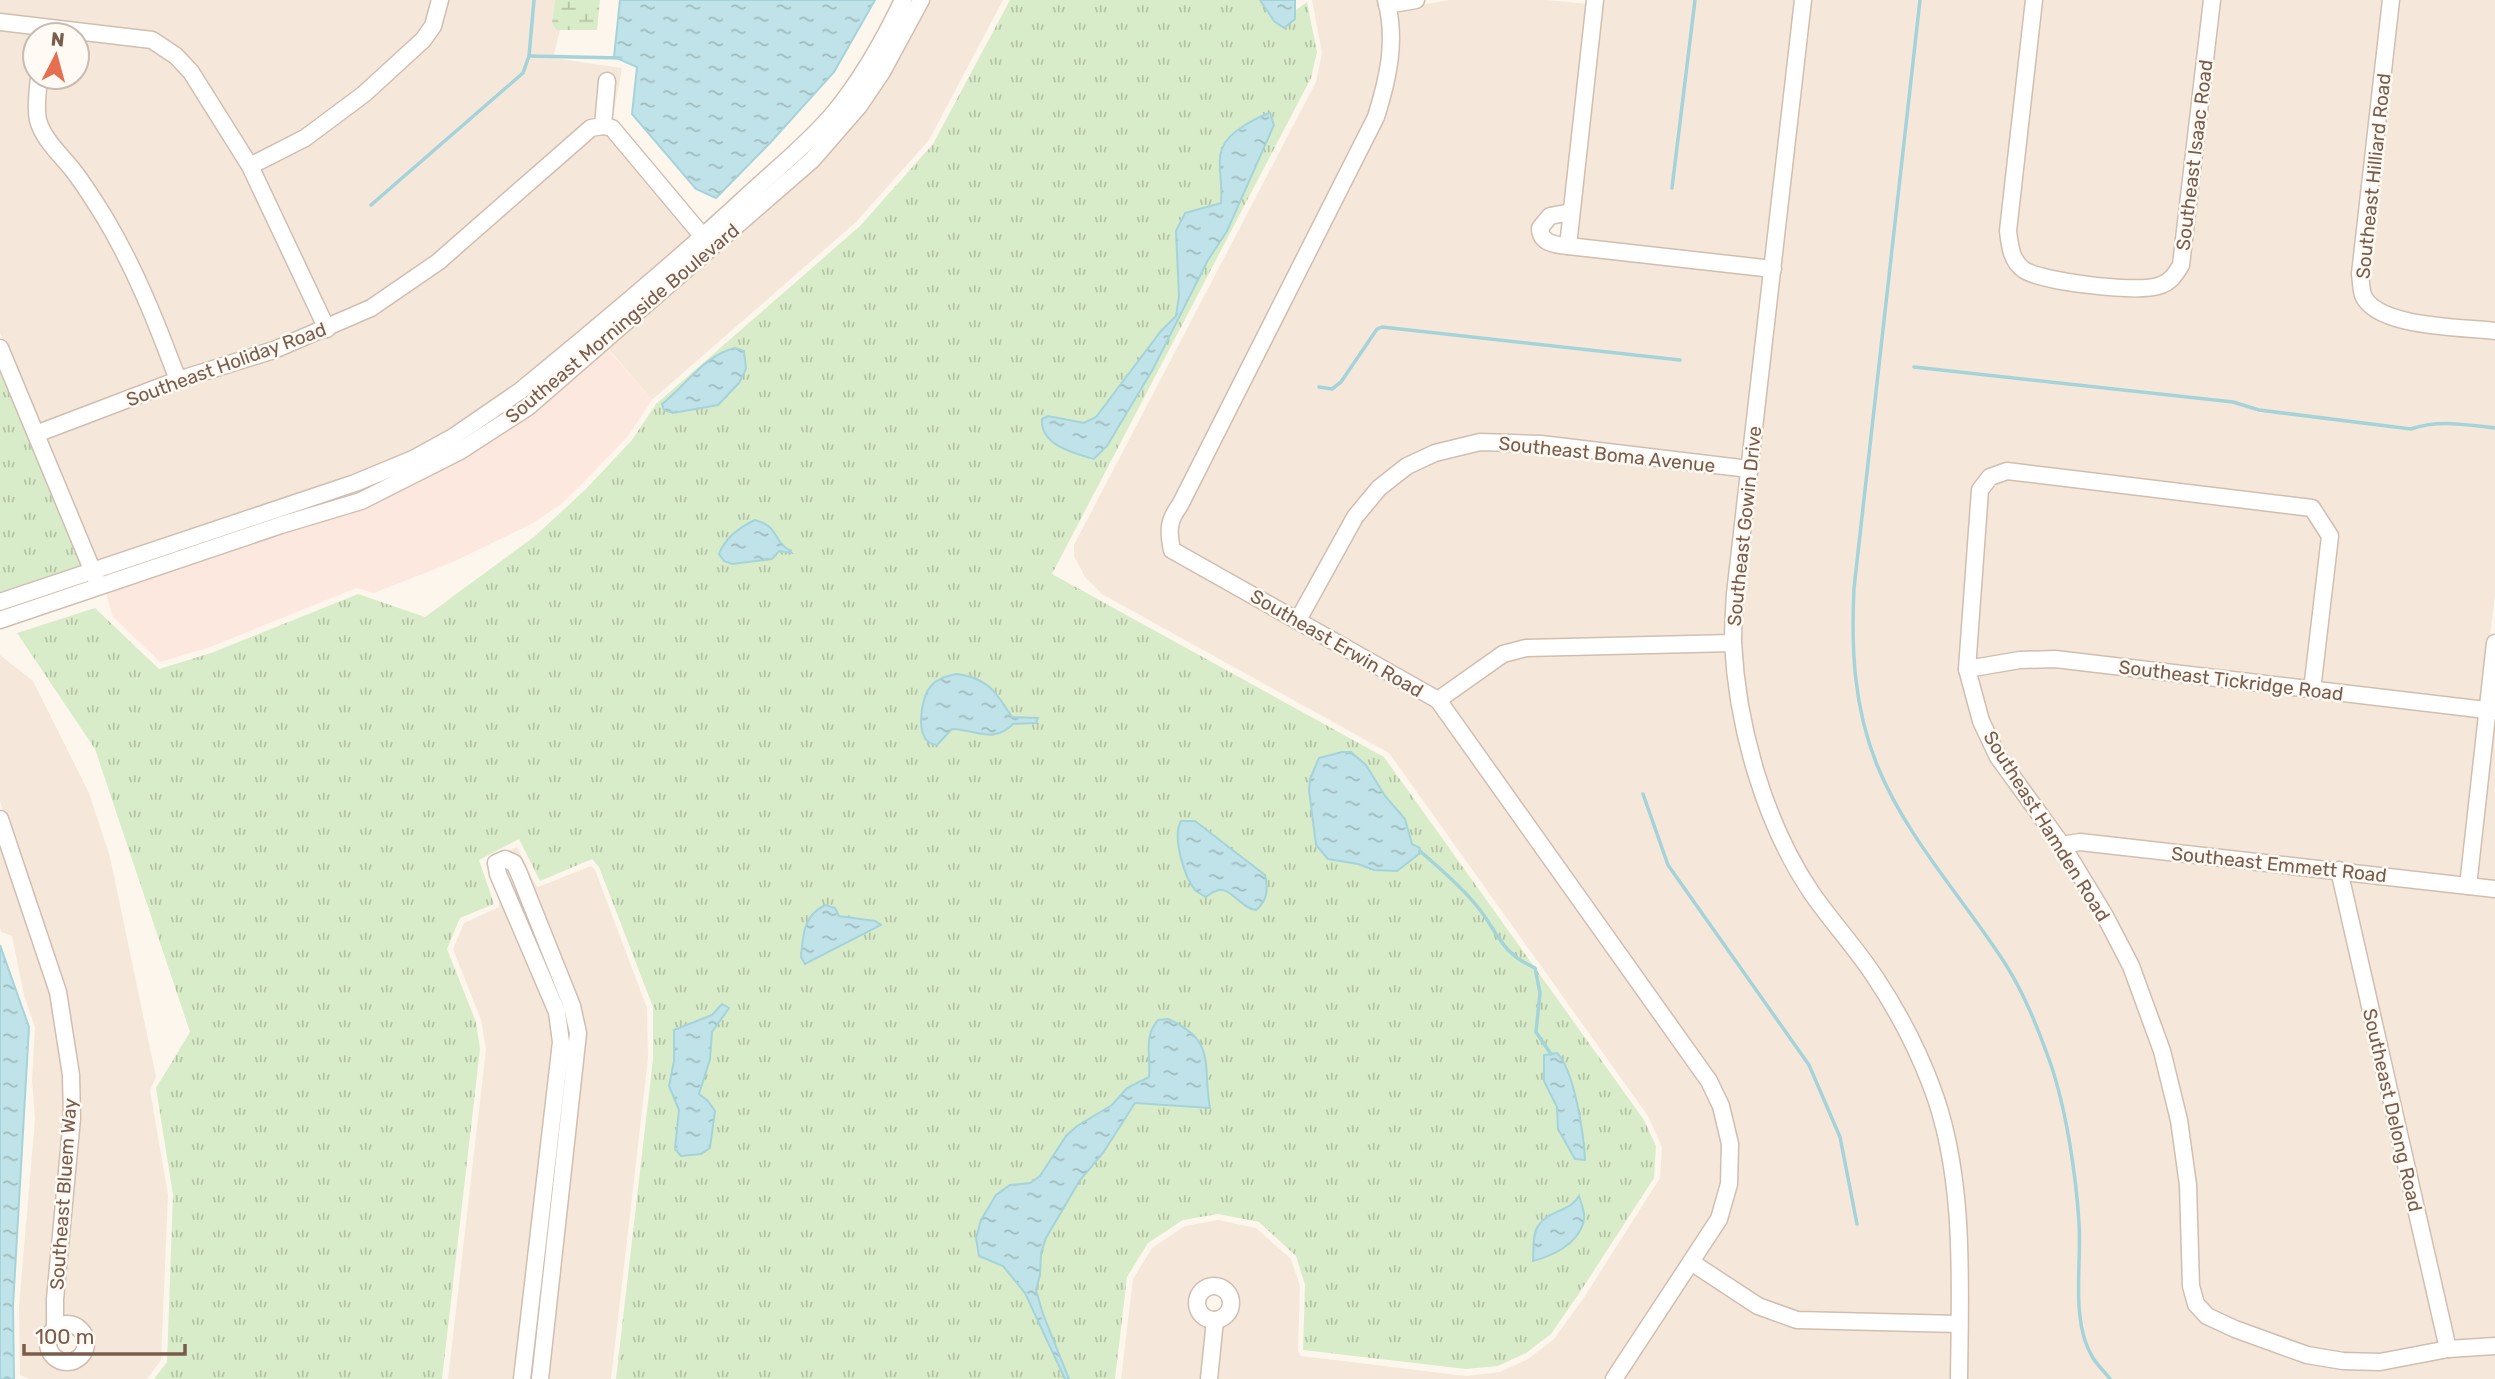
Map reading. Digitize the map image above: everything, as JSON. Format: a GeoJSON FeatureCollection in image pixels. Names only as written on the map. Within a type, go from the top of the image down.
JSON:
{"type":"FeatureCollection","features":[{"type":"Feature","properties":{"kind":"street"},"geometry":{"type":"LineString","coordinates":[[250,166],[305,138],[364,94],[423,40],[433,26],[440,0]]}},
{"type":"Feature","properties":{"kind":"street","name":"Southeast Morningside Boulevard"},"geometry":{"type":"LineString","coordinates":[[853,101],[903,0]]}},
{"type":"Feature","properties":{"kind":"street","name":"Southeast Morningside Boulevard"},"geometry":{"type":"LineString","coordinates":[[0,602],[96,578],[279,517],[361,501],[456,444],[528,407],[593,341],[708,242],[812,160],[853,101],[882,72],[921,0]]}},
{"type":"Feature","properties":{"kind":"street"},"geometry":{"type":"LineString","coordinates":[[1386,2],[1416,0]]}},
{"type":"Feature","properties":{"kind":"street"},"geometry":{"type":"LineString","coordinates":[[1567,246],[1595,0]]}},
{"type":"Feature","properties":{"kind":"street","name":"Southeast Gowin Drive"},"geometry":{"type":"LineString","coordinates":[[1803,0],[1735,594],[1733,643],[1744,726],[1761,787],[1784,845],[1811,891],[1874,976],[1903,1026],[1931,1086],[1948,1147],[1957,1215],[1959,1379]]}},
{"type":"Feature","properties":{"kind":"street","name":"Southeast Isaac Road"},"geometry":{"type":"LineString","coordinates":[[2034,0],[2008,231],[2012,255],[2022,269],[2046,279],[2139,289],[2159,286],[2173,279],[2181,265],[2186,242],[2212,0]]}},
{"type":"Feature","properties":{"kind":"street","name":"Southeast Hilliard Road"},"geometry":{"type":"LineString","coordinates":[[2391,0],[2360,274],[2363,296],[2375,310],[2400,320],[2495,331]]}},
{"type":"Feature","properties":{"kind":"street","name":"Southeast Erwin Road"},"geometry":{"type":"LineString","coordinates":[[1386,2],[1391,30],[1388,76],[1376,117],[1168,524],[1172,550],[1438,700],[1709,1081],[1721,1106],[1730,1144],[1729,1184],[1719,1219],[1614,1379]]}},
{"type":"Feature","properties":{"kind":"street"},"geometry":{"type":"LineString","coordinates":[[0,22],[21,26]]}},
{"type":"Feature","properties":{"kind":"street"},"geometry":{"type":"LineString","coordinates":[[91,34],[152,40],[161,44],[191,72],[250,166],[327,329]]}},
{"type":"Feature","properties":{"kind":"street"},"geometry":{"type":"LineString","coordinates":[[607,81],[603,126],[612,128],[708,242]]}},
{"type":"Feature","properties":{"kind":"street"},"geometry":{"type":"LineString","coordinates":[[38,91],[38,121],[45,135],[74,171],[131,265],[152,310],[178,380]]}},
{"type":"Feature","properties":{"kind":"street","name":"Southeast Holiday Road"},"geometry":{"type":"LineString","coordinates":[[36,434],[178,380],[274,350],[371,308],[438,262],[591,128],[603,126]]}},
{"type":"Feature","properties":{"kind":"street"},"geometry":{"type":"LineString","coordinates":[[1571,212],[1550,216],[1540,228],[1542,237],[1546,241],[1567,246],[1773,269]]}},
{"type":"Feature","properties":{"kind":"street"},"geometry":{"type":"LineString","coordinates":[[0,348],[96,578]]}},
{"type":"Feature","properties":{"kind":"street","name":"Southeast Boma Avenue"},"geometry":{"type":"LineString","coordinates":[[1298,620],[1355,517],[1379,488],[1407,466],[1435,453],[1480,442],[1517,443],[1749,469]]}},
{"type":"Feature","properties":{"kind":"street","name":"Southeast Hamden Road"},"geometry":{"type":"LineString","coordinates":[[2312,690],[2330,536],[2312,508],[2007,471],[1990,477],[1980,490],[1967,669],[1981,721],[1998,757],[2062,845],[2105,916],[2131,966],[2162,1051],[2179,1120],[2188,1185],[2190,1286],[2196,1304],[2207,1316],[2235,1329],[2307,1354],[2331,1359],[2380,1362],[2448,1349]]}},
{"type":"Feature","properties":{"kind":"street","name":"Southeast Morningside Boulevard"},"geometry":{"type":"LineString","coordinates":[[0,620],[96,578]]}},
{"type":"Feature","properties":{"kind":"street"},"geometry":{"type":"LineString","coordinates":[[1438,700],[1503,654],[1526,648],[1733,643]]}},
{"type":"Feature","properties":{"kind":"street"},"geometry":{"type":"LineString","coordinates":[[2468,886],[2491,710],[2495,643]]}},
{"type":"Feature","properties":{"kind":"street","name":"Southeast Tickridge Road"},"geometry":{"type":"LineString","coordinates":[[1967,669],[2020,660],[2055,659],[2491,710]]}},
{"type":"Feature","properties":{"kind":"street","name":"Southeast Bluem Way"},"geometry":{"type":"LineString","coordinates":[[0,819],[58,992],[71,1075],[72,1118],[55,1299],[55,1327]]}},
{"type":"Feature","properties":{"kind":"street","name":"Southeast Emmett Road"},"geometry":{"type":"LineString","coordinates":[[2062,845],[2080,842],[2495,888]]}},
{"type":"Feature","properties":{"kind":"street"},"geometry":{"type":"LineString","coordinates":[[522,1379],[531,1296],[563,1099],[578,1034],[574,1013],[518,871],[509,859],[499,859],[495,866],[557,1012],[561,1042],[563,1099],[549,1298],[540,1379]]}},
{"type":"Feature","properties":{"kind":"street","name":"Southeast Delong Road"},"geometry":{"type":"LineString","coordinates":[[2339,870],[2448,1349]]}},
{"type":"Feature","properties":{"kind":"street"},"geometry":{"type":"LineString","coordinates":[[1691,1262],[1758,1306],[1797,1320],[1959,1324]]}},
{"type":"Feature","properties":{"kind":"street"},"geometry":{"type":"LineString","coordinates":[[531,1296],[549,1298]]}},
{"type":"Feature","properties":{"kind":"street"},"geometry":{"type":"LineString","coordinates":[[1209,1379],[1215,1320]]}},
{"type":"Feature","properties":{"kind":"street"},"geometry":{"type":"LineString","coordinates":[[2448,1349],[2495,1346]]}},
{"type":"Feature","properties":{"kind":"shaded area"},"geometry":{"type":"Polygon","coordinates":[[[0,0],[434,0],[428,23],[419,35],[360,89],[302,133],[252,158],[153,33],[91,26],[91,21],[45,21],[0,16],[0,0]]]}},
{"type":"Feature","properties":{"kind":"shaded area"},"geometry":{"type":"Polygon","coordinates":[[[445,0],[555,0],[552,23],[556,30],[560,30],[553,58],[622,68],[612,122],[609,121],[614,76],[603,75],[598,121],[435,257],[369,303],[329,321],[258,169],[367,99],[445,0]]]}},
{"type":"Feature","properties":{"kind":"shaded area"},"geometry":{"type":"Polygon","coordinates":[[[928,0],[1003,0],[929,140],[856,222],[652,400],[607,347],[816,165],[928,0]]]}},
{"type":"Feature","properties":{"kind":"shaded area"},"geometry":{"type":"Polygon","coordinates":[[[1312,0],[1380,0],[1385,31],[1383,75],[1371,115],[1164,539],[1434,705],[1704,1085],[1716,1109],[1724,1145],[1723,1183],[1714,1216],[1607,1379],[1214,1379],[1220,1326],[1233,1315],[1236,1299],[1227,1284],[1214,1279],[1200,1284],[1191,1298],[1196,1319],[1208,1326],[1203,1379],[1121,1379],[1133,1279],[1152,1248],[1185,1226],[1218,1220],[1256,1228],[1291,1259],[1300,1286],[1298,1350],[1301,1356],[1466,1376],[1500,1372],[1528,1359],[1554,1339],[1585,1296],[1660,1178],[1662,1147],[1648,1116],[1389,753],[1102,594],[1085,577],[1074,556],[1074,545],[1316,82],[1322,53],[1312,0]]]}},
{"type":"Feature","properties":{"kind":"shaded area"},"geometry":{"type":"Polygon","coordinates":[[[1449,0],[1546,0],[1589,4],[1566,206],[1547,211],[1535,233],[1766,274],[1744,462],[1542,438],[1404,461],[1296,612],[1177,546],[1176,519],[1381,120],[1394,10],[1449,0]]]}},
{"type":"Feature","properties":{"kind":"shaded area"},"geometry":{"type":"Polygon","coordinates":[[[1600,0],[1798,0],[1768,262],[1574,241],[1600,0]]]}},
{"type":"Feature","properties":{"kind":"shaded area"},"geometry":{"type":"Polygon","coordinates":[[[1809,0],[2029,0],[2003,230],[2023,276],[2045,286],[2139,295],[2175,284],[2217,0],[2385,0],[2359,300],[2495,337],[2495,595],[2482,703],[2318,684],[2336,537],[2317,505],[2008,465],[1976,486],[1975,723],[2057,847],[2100,919],[2126,969],[2157,1053],[2173,1121],[2182,1186],[2192,1312],[2306,1360],[2495,1352],[2495,1379],[1965,1379],[1965,1318],[1937,1084],[1789,842],[1766,785],[1749,724],[1739,642],[1740,594],[1809,0]]]}},
{"type":"Feature","properties":{"kind":"shaded area"},"geometry":{"type":"Polygon","coordinates":[[[2040,0],[2206,0],[2176,262],[2169,274],[2157,280],[2139,283],[2047,273],[2026,264],[2017,252],[2014,231],[2040,0]]]}},
{"type":"Feature","properties":{"kind":"shaded area"},"geometry":{"type":"Polygon","coordinates":[[[2397,0],[2495,0],[2495,325],[2401,314],[2379,305],[2368,293],[2365,273],[2397,0]]]}},
{"type":"Feature","properties":{"kind":"shaded area"},"geometry":{"type":"Polygon","coordinates":[[[0,28],[21,30],[21,91],[32,91],[31,98],[69,175],[126,268],[171,377],[39,426],[0,333],[0,28]]]}},
{"type":"Feature","properties":{"kind":"shaded area"},"geometry":{"type":"Polygon","coordinates":[[[91,38],[129,42],[158,50],[187,77],[245,169],[319,326],[182,373],[44,119],[45,91],[91,91],[91,38]]]}},
{"type":"Feature","properties":{"kind":"shaded area"},"geometry":{"type":"Polygon","coordinates":[[[594,134],[609,134],[695,236],[517,386],[450,431],[411,453],[353,477],[96,563],[44,437],[175,388],[325,337],[373,314],[594,134]]]}},
{"type":"Feature","properties":{"kind":"shaded area"},"geometry":{"type":"Polygon","coordinates":[[[606,347],[652,400],[628,436],[581,485],[560,505],[533,523],[453,562],[374,593],[356,588],[210,647],[160,662],[113,617],[105,590],[357,509],[606,347]]]}},
{"type":"Feature","properties":{"kind":"shaded area"},"geometry":{"type":"Polygon","coordinates":[[[1480,448],[1541,450],[1743,474],[1728,636],[1525,642],[1438,693],[1306,617],[1359,520],[1383,493],[1410,472],[1436,459],[1480,448]]]}},
{"type":"Feature","properties":{"kind":"shaded area"},"geometry":{"type":"Polygon","coordinates":[[[2008,478],[2309,514],[2324,538],[2307,683],[1973,662],[1985,492],[1993,482],[2008,478]]]}},
{"type":"Feature","properties":{"kind":"shaded area"},"geometry":{"type":"Polygon","coordinates":[[[1728,649],[1756,789],[1870,980],[1926,1088],[1942,1148],[1952,1216],[1954,1317],[1798,1314],[1760,1300],[1699,1260],[1724,1220],[1726,1105],[1447,701],[1505,660],[1527,654],[1728,649]]]}},
{"type":"Feature","properties":{"kind":"shaded area"},"geometry":{"type":"Polygon","coordinates":[[[0,655],[33,681],[89,793],[110,857],[156,1077],[150,1090],[168,1195],[161,1360],[147,1379],[29,1379],[20,1375],[19,1306],[35,1119],[32,1080],[35,1027],[24,995],[12,936],[1,932],[0,928],[0,837],[53,994],[65,1075],[67,1118],[50,1324],[43,1334],[41,1345],[47,1359],[54,1366],[69,1369],[85,1361],[92,1345],[91,1337],[82,1323],[75,1319],[61,1318],[78,1118],[63,991],[0,801],[0,655]]]}},
{"type":"Feature","properties":{"kind":"shaded area"},"geometry":{"type":"Polygon","coordinates":[[[2020,666],[2054,666],[2481,715],[2463,879],[2343,863],[2064,838],[2003,753],[1986,719],[1974,674],[2020,666]]]}},
{"type":"Feature","properties":{"kind":"shaded area"},"geometry":{"type":"Polygon","coordinates":[[[2492,716],[2495,717],[2495,882],[2474,880],[2492,716]]]}},
{"type":"Feature","properties":{"kind":"shaded area"},"geometry":{"type":"Polygon","coordinates":[[[517,847],[538,887],[591,866],[595,870],[647,1008],[648,1059],[611,1379],[545,1379],[583,1052],[506,852],[517,847]]]}},
{"type":"Feature","properties":{"kind":"shaded area"},"geometry":{"type":"Polygon","coordinates":[[[2072,849],[2335,876],[2441,1344],[2380,1355],[2344,1355],[2309,1348],[2237,1323],[2210,1311],[2201,1301],[2167,1050],[2072,849]]]}},
{"type":"Feature","properties":{"kind":"shaded area"},"geometry":{"type":"Polygon","coordinates":[[[491,860],[552,1014],[555,1042],[516,1379],[448,1379],[486,1049],[481,1020],[453,949],[464,923],[499,907],[486,863],[491,860]]]}},
{"type":"Feature","properties":{"kind":"shaded area"},"geometry":{"type":"Polygon","coordinates":[[[2346,877],[2495,895],[2495,1339],[2452,1343],[2346,877]]]}},
{"type":"Feature","properties":{"kind":"shaded area"},"geometry":{"type":"Polygon","coordinates":[[[1692,1270],[1755,1311],[1954,1330],[1953,1379],[1621,1379],[1692,1270]]]}},
{"type":"Feature","properties":{"kind":"green space"},"geometry":{"type":"Polygon","coordinates":[[[555,0],[600,0],[597,30],[556,30],[552,23],[555,0]]]}},
{"type":"Feature","properties":{"kind":"green space"},"geometry":{"type":"Polygon","coordinates":[[[1010,0],[1279,0],[1289,15],[1307,2],[1317,52],[1311,78],[1052,574],[1384,757],[1644,1120],[1656,1146],[1654,1178],[1551,1334],[1526,1353],[1498,1366],[1466,1369],[1303,1350],[1305,1285],[1296,1256],[1259,1222],[1218,1214],[1183,1220],[1148,1243],[1127,1277],[1115,1379],[616,1379],[653,1059],[653,1007],[599,867],[592,859],[540,881],[519,839],[479,860],[494,904],[460,918],[447,949],[476,1022],[480,1049],[442,1379],[154,1379],[167,1362],[173,1195],[156,1088],[190,1032],[95,749],[17,633],[95,608],[159,669],[211,653],[358,594],[425,617],[535,536],[585,490],[632,440],[656,404],[860,226],[933,144],[1010,0]]]}},
{"type":"Feature","properties":{"kind":"green space"},"geometry":{"type":"Polygon","coordinates":[[[0,363],[85,567],[0,596],[0,363]]]}},
{"type":"Feature","properties":{"kind":"water"},"geometry":{"type":"Polygon","coordinates":[[[620,0],[875,0],[834,72],[716,198],[696,189],[632,114],[637,67],[614,57],[620,0]]]}},
{"type":"Feature","properties":{"kind":"water"},"geometry":{"type":"Polygon","coordinates":[[[1260,0],[1295,0],[1295,19],[1284,28],[1274,21],[1260,0]]]}},
{"type":"Feature","properties":{"kind":"water"},"geometry":{"type":"Polygon","coordinates":[[[1270,113],[1274,125],[1227,231],[1208,260],[1153,369],[1107,446],[1094,459],[1052,442],[1046,435],[1042,419],[1048,416],[1084,423],[1096,417],[1161,331],[1176,316],[1179,296],[1176,231],[1185,213],[1221,203],[1221,150],[1233,133],[1270,113]]]}},
{"type":"Feature","properties":{"kind":"water"},"geometry":{"type":"Polygon","coordinates":[[[735,348],[744,351],[746,369],[739,383],[718,405],[673,413],[664,410],[662,404],[705,364],[724,351],[735,348]]]}},
{"type":"Feature","properties":{"kind":"water"},"geometry":{"type":"Polygon","coordinates":[[[755,520],[770,528],[792,553],[779,551],[772,559],[732,564],[724,561],[719,554],[725,543],[755,520]]]}},
{"type":"Feature","properties":{"kind":"water"},"geometry":{"type":"Polygon","coordinates":[[[957,674],[984,683],[1001,700],[1012,717],[1038,718],[1036,723],[1013,724],[992,735],[952,729],[937,745],[929,742],[921,725],[925,696],[936,681],[957,674]]]}},
{"type":"Feature","properties":{"kind":"water"},"geometry":{"type":"Polygon","coordinates":[[[1351,752],[1366,765],[1385,796],[1405,819],[1412,844],[1420,848],[1419,854],[1397,871],[1374,870],[1358,864],[1328,859],[1316,845],[1310,779],[1319,758],[1351,752]]]}},
{"type":"Feature","properties":{"kind":"water"},"geometry":{"type":"Polygon","coordinates":[[[1181,821],[1195,821],[1265,875],[1266,894],[1256,910],[1245,906],[1226,891],[1216,891],[1206,897],[1196,891],[1187,877],[1181,857],[1178,836],[1181,821]]]}},
{"type":"Feature","properties":{"kind":"water"},"geometry":{"type":"Polygon","coordinates":[[[825,905],[835,908],[839,916],[875,921],[881,925],[805,964],[801,957],[808,920],[825,905]]]}},
{"type":"Feature","properties":{"kind":"water"},"geometry":{"type":"Polygon","coordinates":[[[0,945],[29,1027],[13,1306],[14,1379],[0,1379],[0,945]]]}},
{"type":"Feature","properties":{"kind":"water"},"geometry":{"type":"Polygon","coordinates":[[[722,1004],[729,1008],[712,1032],[710,1059],[699,1094],[715,1111],[710,1148],[701,1154],[681,1156],[675,1149],[679,1110],[669,1086],[674,1061],[674,1030],[712,1015],[722,1004]]]}},
{"type":"Feature","properties":{"kind":"water"},"geometry":{"type":"Polygon","coordinates":[[[1168,1019],[1195,1036],[1201,1046],[1205,1056],[1210,1108],[1135,1103],[1103,1153],[1080,1180],[1046,1238],[1036,1290],[1069,1379],[1065,1379],[1025,1293],[1003,1266],[979,1256],[976,1238],[981,1220],[996,1195],[1010,1185],[1030,1183],[1040,1176],[1066,1136],[1077,1126],[1112,1105],[1127,1088],[1149,1077],[1149,1047],[1153,1026],[1158,1020],[1168,1019]]]}},
{"type":"Feature","properties":{"kind":"water"},"geometry":{"type":"Polygon","coordinates":[[[1557,1053],[1573,1087],[1585,1160],[1575,1159],[1558,1129],[1557,1107],[1544,1081],[1544,1055],[1557,1053]]]}},
{"type":"Feature","properties":{"kind":"water"},"geometry":{"type":"Polygon","coordinates":[[[1579,1196],[1584,1217],[1580,1231],[1569,1244],[1533,1261],[1534,1238],[1538,1226],[1579,1196]]]}},
{"type":"Feature","properties":{"kind":"waterway"},"geometry":{"type":"LineString","coordinates":[[371,205],[523,73],[529,56],[534,0]]}},
{"type":"Feature","properties":{"kind":"waterway"},"geometry":{"type":"LineString","coordinates":[[1672,188],[1695,0]]}},
{"type":"Feature","properties":{"kind":"waterway"},"geometry":{"type":"LineString","coordinates":[[1920,0],[1854,588],[1853,634],[1859,700],[1869,744],[1889,792],[1920,843],[2013,976],[2031,1012],[2050,1062],[2065,1120],[2075,1184],[2080,1239],[2078,1292],[2082,1327],[2093,1358],[2110,1379]]}},
{"type":"Feature","properties":{"kind":"waterway"},"geometry":{"type":"LineString","coordinates":[[529,56],[621,58]]}},
{"type":"Feature","properties":{"kind":"waterway"},"geometry":{"type":"LineString","coordinates":[[1319,387],[1332,389],[1341,382],[1377,329],[1382,327],[1680,360]]}},
{"type":"Feature","properties":{"kind":"waterway"},"geometry":{"type":"LineString","coordinates":[[1914,367],[2233,402],[2259,410],[2411,429],[2442,423],[2495,428]]}},
{"type":"Feature","properties":{"kind":"waterway"},"geometry":{"type":"LineString","coordinates":[[1643,794],[1668,865],[1809,1065],[1840,1137],[1857,1224]]}},
{"type":"Feature","properties":{"kind":"waterway"},"geometry":{"type":"LineString","coordinates":[[1420,851],[1469,897],[1506,948],[1535,968],[1540,993],[1536,1032],[1551,1054]]}}]}
